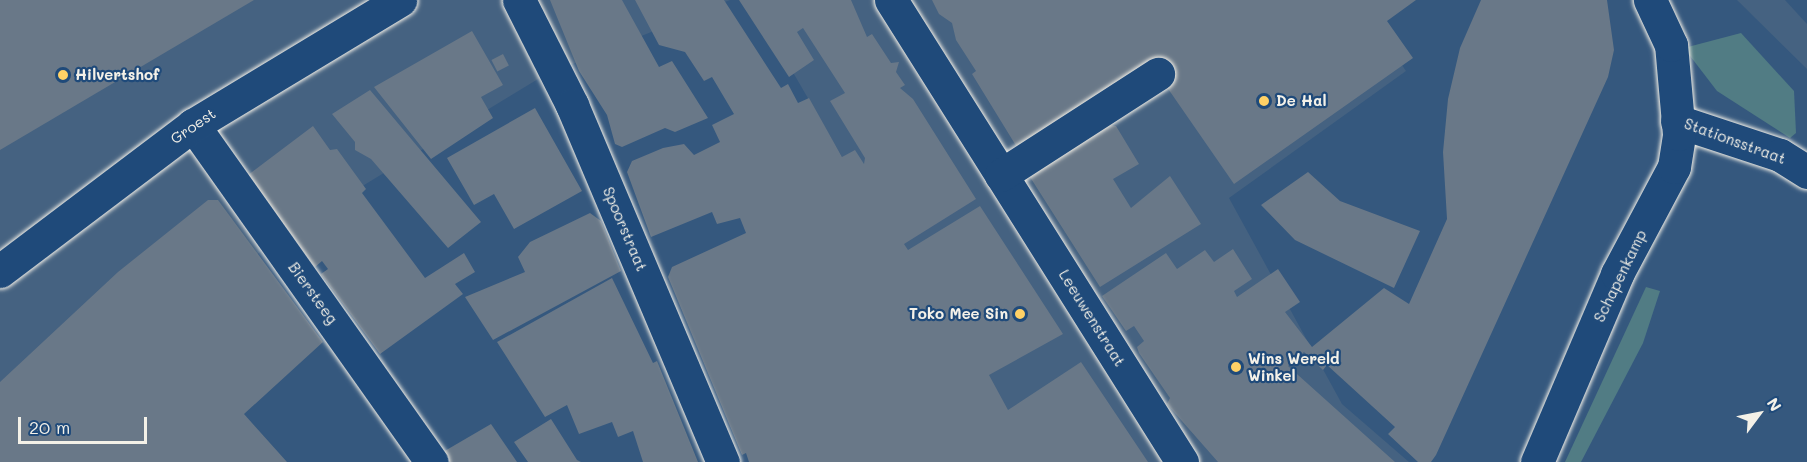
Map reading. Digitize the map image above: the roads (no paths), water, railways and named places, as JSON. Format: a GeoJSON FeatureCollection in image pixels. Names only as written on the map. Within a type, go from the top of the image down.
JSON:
{"type":"FeatureCollection","features":[{"type":"Feature","properties":{"kind":"street","name":"Groest"},"geometry":{"type":"LineString","coordinates":[[0,272],[193,124],[400,0]]}},
{"type":"Feature","properties":{"kind":"street","name":"Spoorstraat"},"geometry":{"type":"LineString","coordinates":[[519,0],[572,105],[723,462]]}},
{"type":"Feature","properties":{"kind":"street","name":"Leeuwenstraat"},"geometry":{"type":"LineString","coordinates":[[891,0],[1182,462]]}},
{"type":"Feature","properties":{"kind":"street","name":"Stationsstraat"},"geometry":{"type":"LineString","coordinates":[[1650,0],[1671,45],[1677,120],[1780,155],[1807,172]]}},
{"type":"Feature","properties":{"kind":"street"},"geometry":{"type":"LineString","coordinates":[[1001,175],[1158,74]]}},
{"type":"Feature","properties":{"kind":"street","name":"Schapenkamp"},"geometry":{"type":"LineString","coordinates":[[1537,462],[1617,274],[1674,167],[1677,120]]}},
{"type":"Feature","properties":{"kind":"street","name":"Biersteeg"},"geometry":{"type":"LineString","coordinates":[[193,124],[432,462]]}},
{"type":"Feature","properties":{"kind":"place","name":"Hilvertshof"},"geometry":{"type":"Point","coordinates":[63,75]}},
{"type":"Feature","properties":{"kind":"place","name":"De Hal"},"geometry":{"type":"Point","coordinates":[1264,101]}},
{"type":"Feature","properties":{"kind":"place","name":"Toko Mee Sin"},"geometry":{"type":"Point","coordinates":[1020,314]}},
{"type":"Feature","properties":{"kind":"place","name":"Wins Wereld Winkel"},"geometry":{"type":"Point","coordinates":[1236,367]}}]}
